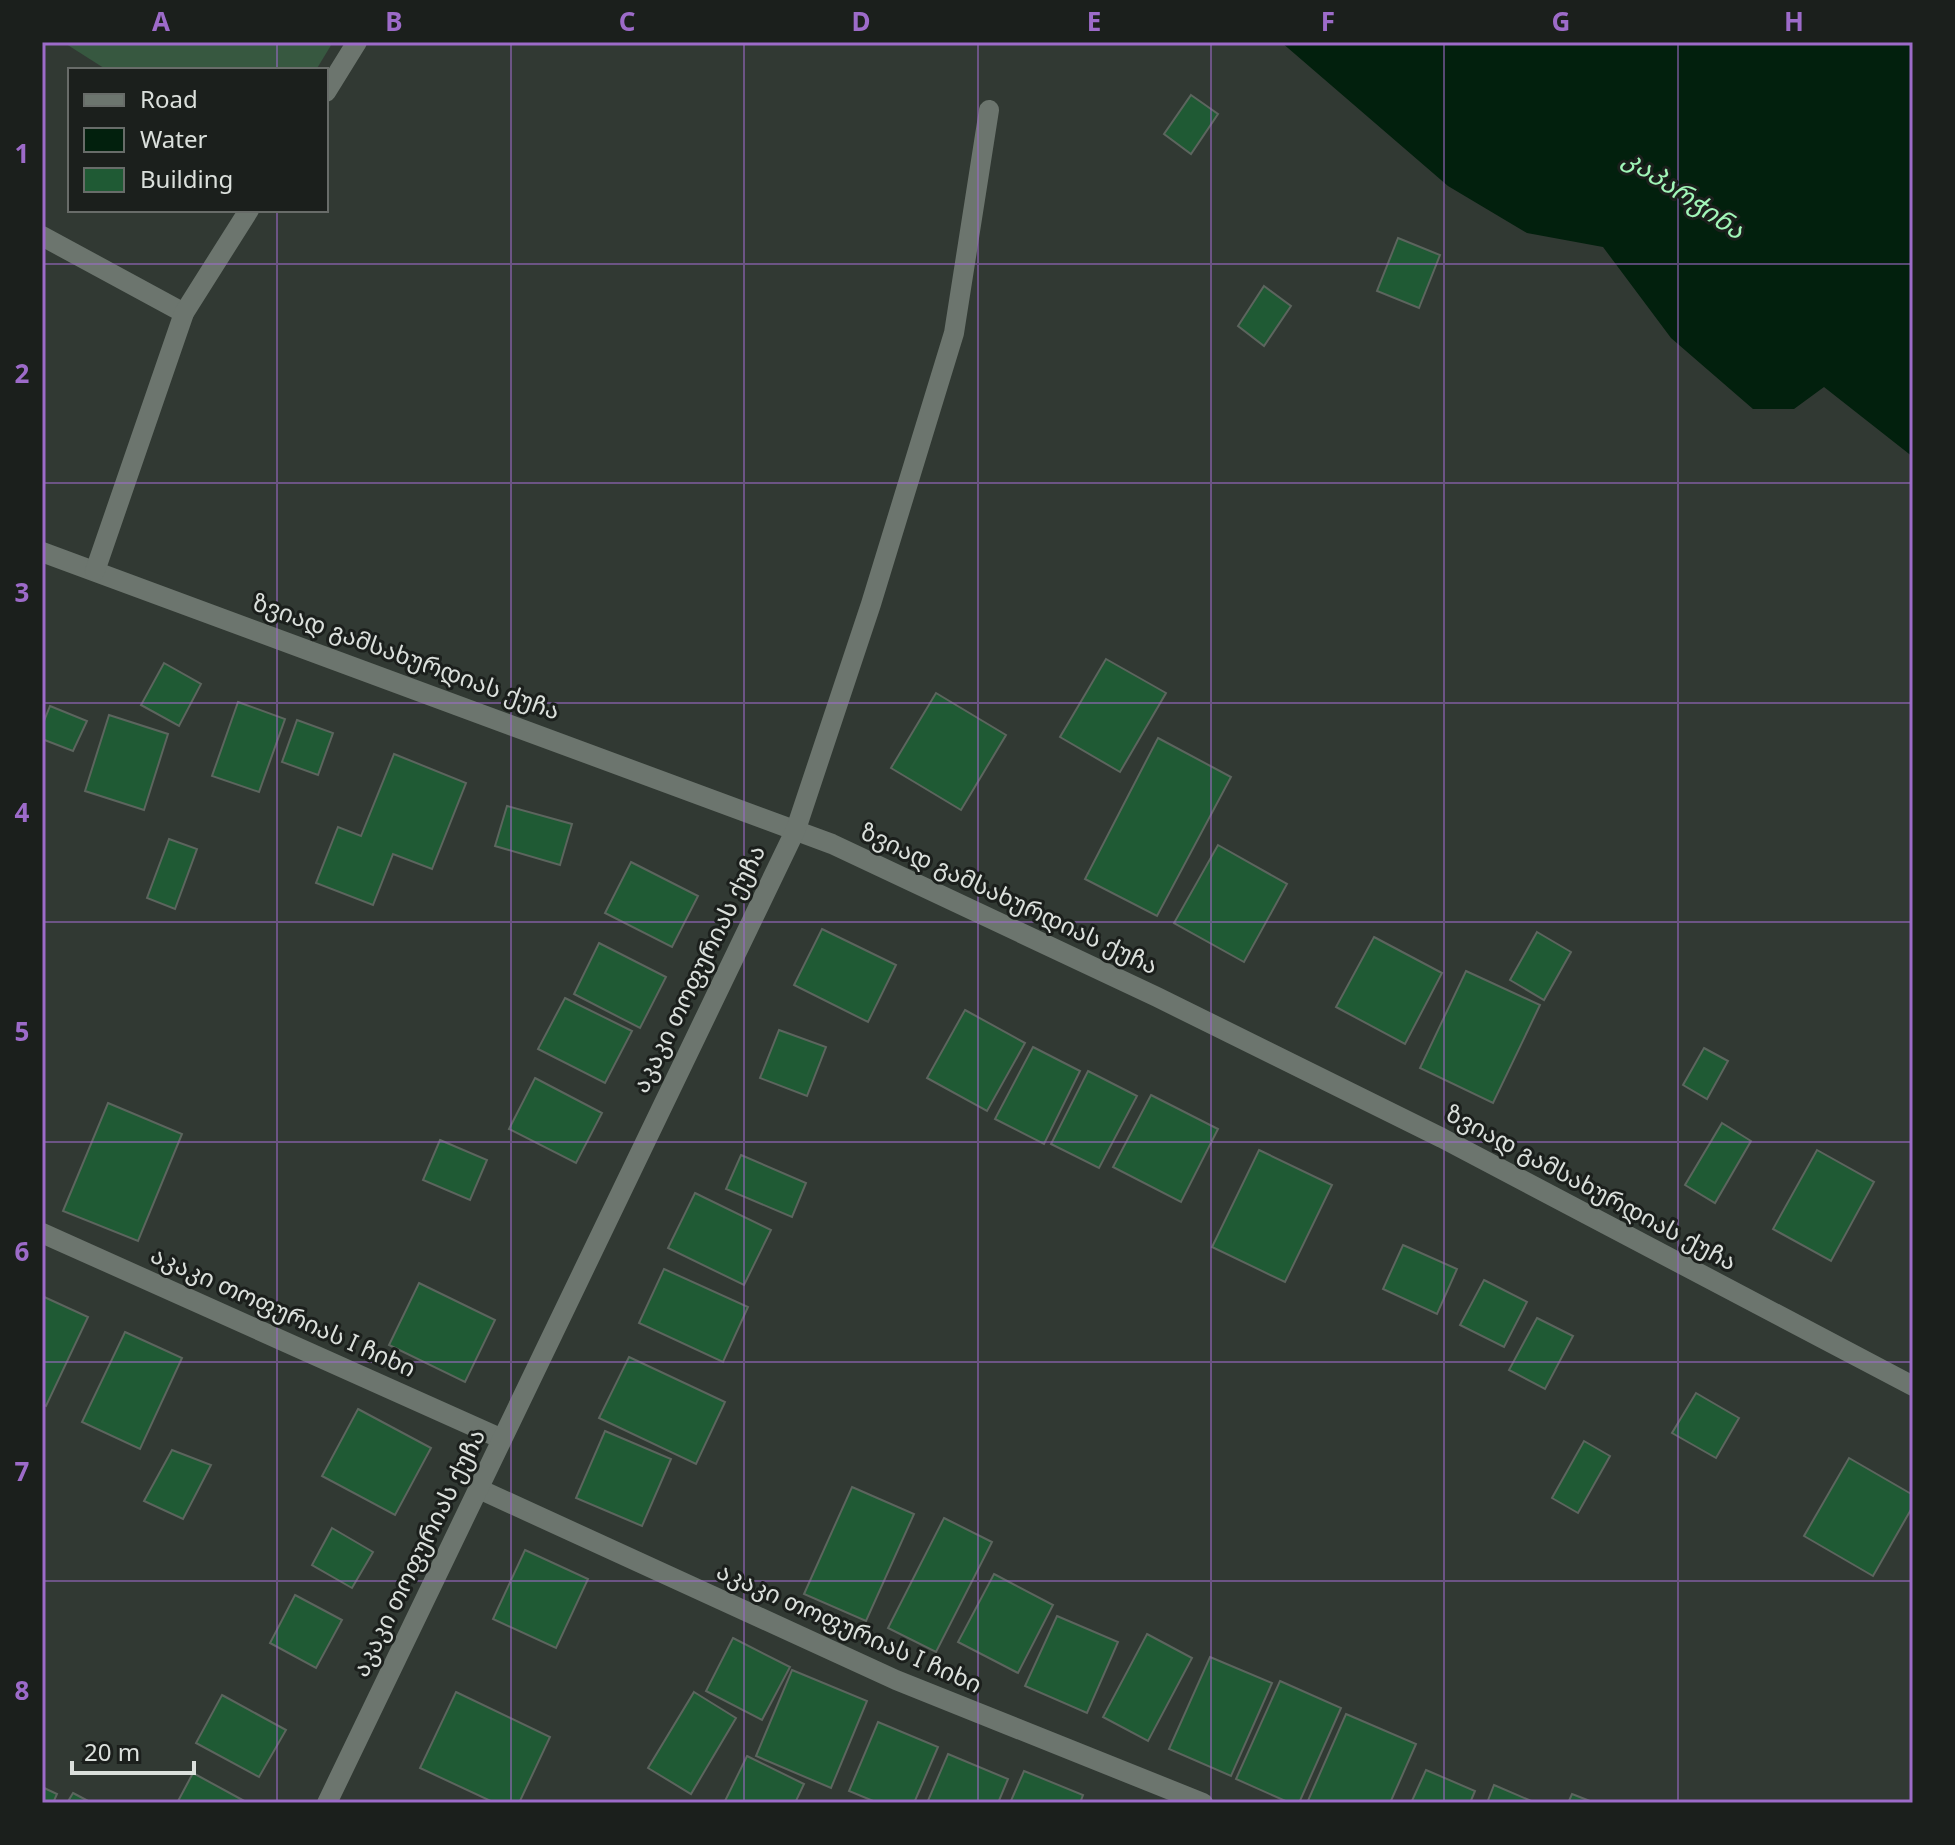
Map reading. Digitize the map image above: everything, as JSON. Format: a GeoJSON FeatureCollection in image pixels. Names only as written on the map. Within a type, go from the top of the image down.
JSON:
{"type":"FeatureCollection","features":[{"type":"Feature","properties":{"kind":"street"},"geometry":{"type":"LineString","coordinates":[[328,89],[357,42]]}},
{"type":"Feature","properties":{"kind":"street","name":"აკაკი თოფურიას ქუჩა"},"geometry":{"type":"LineString","coordinates":[[327,1803],[796,829],[871,604],[954,333],[989,110]]}},
{"type":"Feature","properties":{"kind":"street"},"geometry":{"type":"LineString","coordinates":[[95,571],[184,313],[248,212]]}},
{"type":"Feature","properties":{"kind":"street"},"geometry":{"type":"LineString","coordinates":[[42,236],[184,313]]}},
{"type":"Feature","properties":{"kind":"street","name":"ზვიად გამსახურდიას ქუჩა"},"geometry":{"type":"LineString","coordinates":[[42,552],[796,829],[1157,997],[1442,1138],[1913,1386]]}},
{"type":"Feature","properties":{"kind":"street","name":"აკაკი თოფურიას I ჩიხი"},"geometry":{"type":"LineString","coordinates":[[42,1233],[502,1439]]}},
{"type":"Feature","properties":{"kind":"street","name":"აკაკი თოფურიას I ჩიხი"},"geometry":{"type":"LineString","coordinates":[[479,1489],[896,1680],[1203,1803]]}},
{"type":"Feature","properties":{"kind":"shaded area"},"geometry":{"type":"Polygon","coordinates":[[[63,42],[333,42],[317,68],[104,68],[63,42]]]}},
{"type":"Feature","properties":{"kind":"water","name":"კაპარჭინა"},"geometry":{"type":"Polygon","coordinates":[[[1281,42],[1913,42],[1913,457],[1824,387],[1794,409],[1753,409],[1671,338],[1603,247],[1527,233],[1448,186],[1281,42]]]}},
{"type":"Feature","properties":{"kind":"building"},"geometry":{"type":"Polygon","coordinates":[[[1191,95],[1218,114],[1191,154],[1164,134],[1191,95]]]}},
{"type":"Feature","properties":{"kind":"building"},"geometry":{"type":"Polygon","coordinates":[[[1398,238],[1440,255],[1419,308],[1377,291],[1398,238]]]}},
{"type":"Feature","properties":{"kind":"building"},"geometry":{"type":"Polygon","coordinates":[[[1264,286],[1291,306],[1264,346],[1238,326],[1264,286]]]}},
{"type":"Feature","properties":{"kind":"building"},"geometry":{"type":"Polygon","coordinates":[[[1106,659],[1166,693],[1120,772],[1060,737],[1106,659]]]}},
{"type":"Feature","properties":{"kind":"building"},"geometry":{"type":"Polygon","coordinates":[[[164,663],[201,684],[179,726],[141,705],[164,663]]]}},
{"type":"Feature","properties":{"kind":"building"},"geometry":{"type":"Polygon","coordinates":[[[936,693],[1006,735],[961,810],[891,768],[936,693]]]}},
{"type":"Feature","properties":{"kind":"building"},"geometry":{"type":"Polygon","coordinates":[[[238,702],[285,719],[259,792],[212,776],[238,702]]]}},
{"type":"Feature","properties":{"kind":"building"},"geometry":{"type":"Polygon","coordinates":[[[50,706],[87,721],[73,751],[42,739],[42,726],[50,706]]]}},
{"type":"Feature","properties":{"kind":"building"},"geometry":{"type":"Polygon","coordinates":[[[109,715],[168,734],[144,810],[85,791],[109,715]]]}},
{"type":"Feature","properties":{"kind":"building"},"geometry":{"type":"Polygon","coordinates":[[[297,720],[333,733],[318,775],[282,762],[297,720]]]}},
{"type":"Feature","properties":{"kind":"building"},"geometry":{"type":"Polygon","coordinates":[[[1158,738],[1231,777],[1157,916],[1085,879],[1158,738]]]}},
{"type":"Feature","properties":{"kind":"building"},"geometry":{"type":"Polygon","coordinates":[[[394,754],[466,783],[432,869],[393,854],[373,905],[316,883],[338,827],[361,836],[394,754]]]}},
{"type":"Feature","properties":{"kind":"building"},"geometry":{"type":"Polygon","coordinates":[[[507,806],[572,824],[560,865],[495,846],[507,806]]]}},
{"type":"Feature","properties":{"kind":"building"},"geometry":{"type":"Polygon","coordinates":[[[169,839],[197,849],[175,909],[147,898],[169,839]]]}},
{"type":"Feature","properties":{"kind":"building"},"geometry":{"type":"Polygon","coordinates":[[[1218,845],[1287,884],[1244,962],[1174,923],[1218,845]]]}},
{"type":"Feature","properties":{"kind":"building"},"geometry":{"type":"Polygon","coordinates":[[[631,862],[698,896],[672,947],[605,913],[631,862]]]}},
{"type":"Feature","properties":{"kind":"building"},"geometry":{"type":"Polygon","coordinates":[[[822,929],[896,965],[868,1022],[794,985],[822,929]]]}},
{"type":"Feature","properties":{"kind":"building"},"geometry":{"type":"Polygon","coordinates":[[[1537,932],[1571,952],[1544,1000],[1510,980],[1537,932]]]}},
{"type":"Feature","properties":{"kind":"building"},"geometry":{"type":"Polygon","coordinates":[[[1374,937],[1442,973],[1405,1044],[1336,1007],[1374,937]]]}},
{"type":"Feature","properties":{"kind":"building"},"geometry":{"type":"Polygon","coordinates":[[[599,943],[666,977],[640,1028],[574,994],[599,943]]]}},
{"type":"Feature","properties":{"kind":"building"},"geometry":{"type":"Polygon","coordinates":[[[1466,971],[1540,1005],[1493,1103],[1420,1068],[1466,971]]]}},
{"type":"Feature","properties":{"kind":"building"},"geometry":{"type":"Polygon","coordinates":[[[565,998],[632,1031],[605,1083],[538,1049],[565,998]]]}},
{"type":"Feature","properties":{"kind":"building"},"geometry":{"type":"Polygon","coordinates":[[[965,1010],[1025,1043],[987,1111],[927,1078],[965,1010]]]}},
{"type":"Feature","properties":{"kind":"building"},"geometry":{"type":"Polygon","coordinates":[[[779,1030],[826,1047],[807,1096],[760,1078],[779,1030]]]}},
{"type":"Feature","properties":{"kind":"building"},"geometry":{"type":"Polygon","coordinates":[[[1033,1047],[1080,1071],[1044,1144],[995,1119],[1033,1047]]]}},
{"type":"Feature","properties":{"kind":"building"},"geometry":{"type":"Polygon","coordinates":[[[1704,1048],[1728,1061],[1707,1099],[1683,1085],[1704,1048]]]}},
{"type":"Feature","properties":{"kind":"building"},"geometry":{"type":"Polygon","coordinates":[[[1088,1071],[1137,1096],[1099,1168],[1051,1144],[1088,1071]]]}},
{"type":"Feature","properties":{"kind":"building"},"geometry":{"type":"Polygon","coordinates":[[[535,1078],[602,1113],[576,1163],[509,1129],[535,1078]]]}},
{"type":"Feature","properties":{"kind":"building"},"geometry":{"type":"Polygon","coordinates":[[[1151,1095],[1218,1129],[1181,1202],[1113,1167],[1151,1095]]]}},
{"type":"Feature","properties":{"kind":"building"},"geometry":{"type":"Polygon","coordinates":[[[108,1103],[182,1134],[138,1241],[63,1211],[108,1103]]]}},
{"type":"Feature","properties":{"kind":"building"},"geometry":{"type":"Polygon","coordinates":[[[1722,1123],[1751,1141],[1715,1203],[1685,1185],[1722,1123]]]}},
{"type":"Feature","properties":{"kind":"building"},"geometry":{"type":"Polygon","coordinates":[[[440,1140],[487,1160],[470,1200],[423,1180],[440,1140]]]}},
{"type":"Feature","properties":{"kind":"building"},"geometry":{"type":"Polygon","coordinates":[[[1259,1150],[1332,1185],[1285,1282],[1212,1247],[1259,1150]]]}},
{"type":"Feature","properties":{"kind":"building"},"geometry":{"type":"Polygon","coordinates":[[[1817,1150],[1874,1182],[1831,1261],[1773,1229],[1817,1150]]]}},
{"type":"Feature","properties":{"kind":"building"},"geometry":{"type":"Polygon","coordinates":[[[741,1155],[806,1183],[792,1217],[726,1189],[741,1155]]]}},
{"type":"Feature","properties":{"kind":"building"},"geometry":{"type":"Polygon","coordinates":[[[695,1193],[771,1230],[744,1285],[668,1248],[695,1193]]]}},
{"type":"Feature","properties":{"kind":"building"},"geometry":{"type":"Polygon","coordinates":[[[1403,1245],[1457,1269],[1437,1314],[1383,1289],[1403,1245]]]}},
{"type":"Feature","properties":{"kind":"building"},"geometry":{"type":"Polygon","coordinates":[[[664,1269],[748,1307],[723,1362],[639,1323],[664,1269]]]}},
{"type":"Feature","properties":{"kind":"building"},"geometry":{"type":"Polygon","coordinates":[[[1484,1280],[1527,1302],[1504,1347],[1460,1325],[1484,1280]]]}},
{"type":"Feature","properties":{"kind":"building"},"geometry":{"type":"Polygon","coordinates":[[[419,1283],[495,1320],[465,1382],[389,1345],[419,1283]]]}},
{"type":"Feature","properties":{"kind":"building"},"geometry":{"type":"Polygon","coordinates":[[[42,1296],[88,1317],[46,1406],[42,1404],[42,1296]]]}},
{"type":"Feature","properties":{"kind":"building"},"geometry":{"type":"Polygon","coordinates":[[[1537,1318],[1573,1336],[1545,1389],[1509,1370],[1537,1318]]]}},
{"type":"Feature","properties":{"kind":"building"},"geometry":{"type":"Polygon","coordinates":[[[125,1332],[182,1358],[140,1449],[82,1422],[125,1332]]]}},
{"type":"Feature","properties":{"kind":"building"},"geometry":{"type":"Polygon","coordinates":[[[629,1357],[725,1402],[696,1464],[599,1418],[629,1357]]]}},
{"type":"Feature","properties":{"kind":"building"},"geometry":{"type":"Polygon","coordinates":[[[1696,1393],[1739,1418],[1716,1458],[1672,1433],[1696,1393]]]}},
{"type":"Feature","properties":{"kind":"building"},"geometry":{"type":"Polygon","coordinates":[[[358,1409],[431,1448],[395,1515],[322,1476],[358,1409]]]}},
{"type":"Feature","properties":{"kind":"building"},"geometry":{"type":"Polygon","coordinates":[[[605,1431],[671,1459],[642,1526],[576,1498],[605,1431]]]}},
{"type":"Feature","properties":{"kind":"building"},"geometry":{"type":"Polygon","coordinates":[[[1584,1441],[1610,1456],[1578,1513],[1552,1498],[1584,1441]]]}},
{"type":"Feature","properties":{"kind":"building"},"geometry":{"type":"Polygon","coordinates":[[[172,1450],[211,1465],[183,1519],[144,1501],[172,1450]]]}},
{"type":"Feature","properties":{"kind":"building"},"geometry":{"type":"Polygon","coordinates":[[[1849,1458],[1913,1495],[1913,1506],[1873,1576],[1804,1536],[1849,1458]]]}},
{"type":"Feature","properties":{"kind":"building"},"geometry":{"type":"Polygon","coordinates":[[[852,1487],[914,1514],[866,1621],[804,1594],[852,1487]]]}},
{"type":"Feature","properties":{"kind":"building"},"geometry":{"type":"Polygon","coordinates":[[[944,1518],[992,1542],[936,1652],[888,1628],[944,1518]]]}},
{"type":"Feature","properties":{"kind":"building"},"geometry":{"type":"Polygon","coordinates":[[[332,1528],[373,1552],[352,1588],[312,1565],[332,1528]]]}},
{"type":"Feature","properties":{"kind":"building"},"geometry":{"type":"Polygon","coordinates":[[[525,1550],[588,1579],[556,1648],[493,1619],[525,1550]]]}},
{"type":"Feature","properties":{"kind":"building"},"geometry":{"type":"Polygon","coordinates":[[[994,1574],[1053,1605],[1018,1673],[958,1642],[994,1574]]]}},
{"type":"Feature","properties":{"kind":"building"},"geometry":{"type":"Polygon","coordinates":[[[295,1595],[342,1620],[316,1668],[270,1643],[295,1595]]]}},
{"type":"Feature","properties":{"kind":"building"},"geometry":{"type":"Polygon","coordinates":[[[1057,1616],[1118,1642],[1087,1713],[1025,1686],[1057,1616]]]}},
{"type":"Feature","properties":{"kind":"building"},"geometry":{"type":"Polygon","coordinates":[[[1147,1634],[1192,1658],[1148,1741],[1103,1717],[1147,1634]]]}},
{"type":"Feature","properties":{"kind":"building"},"geometry":{"type":"Polygon","coordinates":[[[733,1638],[790,1667],[762,1720],[706,1691],[733,1638]]]}},
{"type":"Feature","properties":{"kind":"building"},"geometry":{"type":"Polygon","coordinates":[[[1210,1657],[1272,1683],[1231,1776],[1169,1749],[1210,1657]]]}},
{"type":"Feature","properties":{"kind":"building"},"geometry":{"type":"Polygon","coordinates":[[[792,1670],[867,1701],[831,1788],[756,1756],[792,1670]]]}},
{"type":"Feature","properties":{"kind":"building"},"geometry":{"type":"Polygon","coordinates":[[[1280,1681],[1341,1708],[1299,1803],[1290,1803],[1236,1779],[1280,1681]]]}},
{"type":"Feature","properties":{"kind":"building"},"geometry":{"type":"Polygon","coordinates":[[[456,1692],[550,1737],[519,1803],[495,1803],[420,1768],[456,1692]]]}},
{"type":"Feature","properties":{"kind":"building"},"geometry":{"type":"Polygon","coordinates":[[[694,1692],[736,1718],[691,1794],[648,1768],[694,1692]]]}},
{"type":"Feature","properties":{"kind":"building"},"geometry":{"type":"Polygon","coordinates":[[[222,1695],[286,1730],[259,1777],[196,1743],[222,1695]]]}},
{"type":"Feature","properties":{"kind":"building"},"geometry":{"type":"Polygon","coordinates":[[[1346,1714],[1416,1744],[1390,1803],[1307,1803],[1346,1714]]]}},
{"type":"Feature","properties":{"kind":"building"},"geometry":{"type":"Polygon","coordinates":[[[878,1722],[938,1747],[914,1803],[878,1803],[849,1791],[878,1722]]]}},
{"type":"Feature","properties":{"kind":"building"},"geometry":{"type":"Polygon","coordinates":[[[948,1754],[1008,1779],[998,1803],[927,1803],[948,1754]]]}},
{"type":"Feature","properties":{"kind":"building"},"geometry":{"type":"Polygon","coordinates":[[[747,1756],[804,1784],[795,1803],[724,1803],[747,1756]]]}},
{"type":"Feature","properties":{"kind":"building"},"geometry":{"type":"Polygon","coordinates":[[[1426,1770],[1475,1791],[1470,1803],[1411,1803],[1426,1770]]]}},
{"type":"Feature","properties":{"kind":"building"},"geometry":{"type":"Polygon","coordinates":[[[1024,1771],[1083,1795],[1080,1803],[1010,1803],[1024,1771]]]}},
{"type":"Feature","properties":{"kind":"building"},"geometry":{"type":"Polygon","coordinates":[[[193,1773],[248,1803],[177,1803],[193,1773]]]}},
{"type":"Feature","properties":{"kind":"building"},"geometry":{"type":"Polygon","coordinates":[[[1494,1785],[1536,1803],[1487,1803],[1494,1785]]]}},
{"type":"Feature","properties":{"kind":"building"},"geometry":{"type":"Polygon","coordinates":[[[42,1787],[57,1794],[53,1803],[42,1803],[42,1787]]]}},
{"type":"Feature","properties":{"kind":"building"},"geometry":{"type":"Polygon","coordinates":[[[73,1793],[92,1803],[67,1803],[73,1793]]]}},
{"type":"Feature","properties":{"kind":"building"},"geometry":{"type":"Polygon","coordinates":[[[1572,1794],[1595,1803],[1568,1803],[1572,1794]]]}}]}
